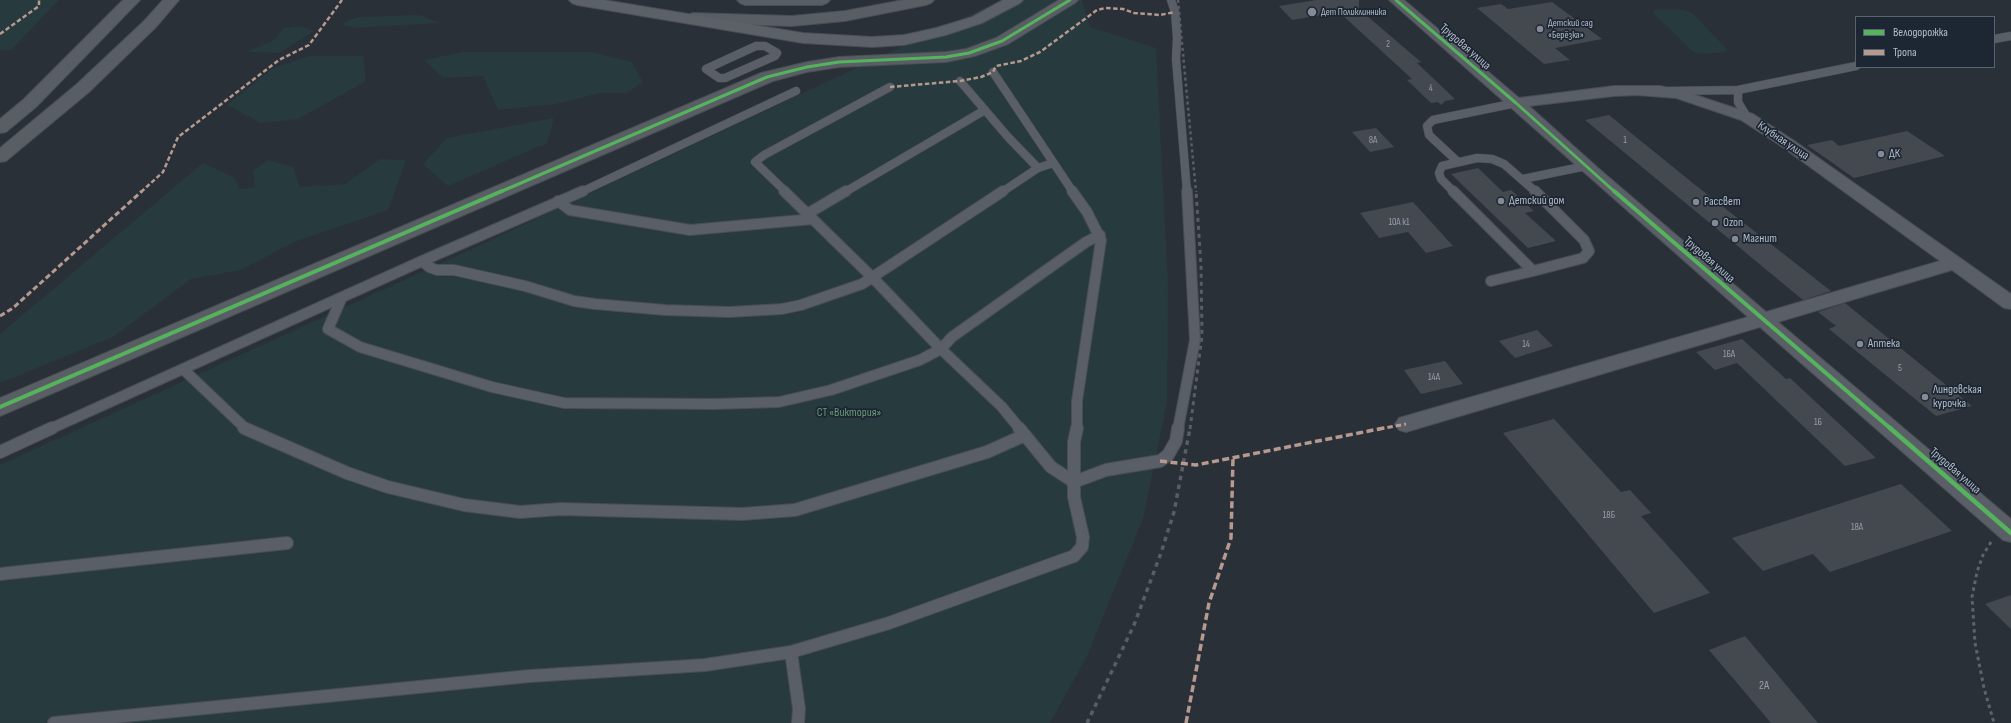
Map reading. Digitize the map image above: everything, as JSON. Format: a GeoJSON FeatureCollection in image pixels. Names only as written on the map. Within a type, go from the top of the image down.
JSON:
{"type":"FeatureCollection","features":[{"type":"Feature","properties":{"kind":"main road"},"geometry":{"type":"LineString","coordinates":[[576,0],[803,38],[872,42],[904,40],[940,32],[977,20],[1015,0]]}},
{"type":"Feature","properties":{"kind":"street"},"geometry":{"type":"LineString","coordinates":[[0,128],[30,103],[132,0]]}},
{"type":"Feature","properties":{"kind":"street"},"geometry":{"type":"LineString","coordinates":[[0,157],[83,88],[150,24],[171,0]]}},
{"type":"Feature","properties":{"kind":"street"},"geometry":{"type":"LineString","coordinates":[[745,0],[822,0]]}},
{"type":"Feature","properties":{"kind":"street"},"geometry":{"type":"LineString","coordinates":[[676,16],[724,20],[792,21],[845,16],[888,9],[926,0]]}},
{"type":"Feature","properties":{"kind":"street"},"geometry":{"type":"LineString","coordinates":[[0,407],[759,72],[839,62],[946,57],[969,53],[1002,41],[1070,0]]}},
{"type":"Feature","properties":{"kind":"street","name":"Трудовая улица"},"geometry":{"type":"LineString","coordinates":[[1396,0],[2006,529]]}},
{"type":"Feature","properties":{"kind":"street","name":"Клубная улица"},"geometry":{"type":"LineString","coordinates":[[1516,103],[1614,91],[1660,91],[1703,100],[1748,117],[1787,143],[2011,303]]}},
{"type":"Feature","properties":{"kind":"street"},"geometry":{"type":"LineString","coordinates":[[1406,424],[1955,263]]}},
{"type":"Feature","properties":{"kind":"lane"},"geometry":{"type":"LineString","coordinates":[[1074,482],[1106,470],[1160,460],[1172,449],[1178,431],[1195,340],[1195,329],[1189,213],[1176,59],[1177,38],[1175,12],[1171,0]]}},
{"type":"Feature","properties":{"kind":"lane"},"geometry":{"type":"LineString","coordinates":[[1995,39],[2011,36]]}},
{"type":"Feature","properties":{"kind":"lane"},"geometry":{"type":"LineString","coordinates":[[756,46],[765,46],[777,53],[759,72],[719,78],[706,69],[756,46]]}},
{"type":"Feature","properties":{"kind":"lane"},"geometry":{"type":"LineString","coordinates":[[1660,91],[1738,90],[1855,66]]}},
{"type":"Feature","properties":{"kind":"lane"},"geometry":{"type":"LineString","coordinates":[[54,723],[530,676],[705,665],[791,652],[889,623],[1074,556],[1082,547],[1083,537],[1074,497],[1077,401],[1101,253],[1100,235],[1087,212],[993,72]]}},
{"type":"Feature","properties":{"kind":"lane"},"geometry":{"type":"LineString","coordinates":[[960,82],[1038,168]]}},
{"type":"Feature","properties":{"kind":"lane"},"geometry":{"type":"LineString","coordinates":[[890,87],[764,155],[755,162],[873,278],[941,349],[1002,407],[1050,467],[1074,482]]}},
{"type":"Feature","properties":{"kind":"lane"},"geometry":{"type":"LineString","coordinates":[[1738,90],[1738,102],[1748,117]]}},
{"type":"Feature","properties":{"kind":"lane"},"geometry":{"type":"LineString","coordinates":[[0,452],[422,261],[618,175],[796,91]]}},
{"type":"Feature","properties":{"kind":"lane"},"geometry":{"type":"LineString","coordinates":[[1458,162],[1429,135],[1427,126],[1433,120],[1516,103]]}},
{"type":"Feature","properties":{"kind":"lane"},"geometry":{"type":"LineString","coordinates":[[558,201],[570,210],[690,230],[810,216],[985,110]]}},
{"type":"Feature","properties":{"kind":"lane"},"geometry":{"type":"LineString","coordinates":[[1491,281],[1533,271],[1583,258],[1588,251],[1584,240],[1523,179],[1504,164],[1492,159],[1477,158],[1442,166],[1439,173],[1441,179],[1533,271]]}},
{"type":"Feature","properties":{"kind":"lane"},"geometry":{"type":"LineString","coordinates":[[422,261],[429,267],[437,270],[454,270],[525,286],[574,301],[665,310],[729,312],[782,310],[801,306],[862,284],[1038,168],[1053,163]]}},
{"type":"Feature","properties":{"kind":"lane"},"geometry":{"type":"LineString","coordinates":[[1523,179],[1586,166]]}},
{"type":"Feature","properties":{"kind":"lane"},"geometry":{"type":"LineString","coordinates":[[342,297],[328,329],[360,347],[492,387],[537,398],[564,403],[723,404],[779,402],[831,390],[920,360],[941,349],[952,337],[1079,246],[1100,235]]}},
{"type":"Feature","properties":{"kind":"lane"},"geometry":{"type":"LineString","coordinates":[[183,369],[243,428],[333,467],[388,488],[464,505],[520,512],[561,509],[742,514],[772,513],[795,510],[988,452],[1025,435]]}},
{"type":"Feature","properties":{"kind":"lane"},"geometry":{"type":"LineString","coordinates":[[0,574],[287,543]]}},
{"type":"Feature","properties":{"kind":"lane"},"geometry":{"type":"LineString","coordinates":[[791,652],[799,709],[798,723]]}},
{"type":"Feature","properties":{"kind":"path"},"geometry":{"type":"LineString","coordinates":[[1994,723],[1984,688],[1975,643],[1972,597],[1977,572],[1983,555],[2006,529]]}},
{"type":"Feature","properties":{"kind":"green space"},"geometry":{"type":"Polygon","coordinates":[[[0,0],[59,0],[11,50],[0,50],[0,0]]]}},
{"type":"Feature","properties":{"kind":"green space","name":"СТ «Виктория»"},"geometry":{"type":"Polygon","coordinates":[[[1001,0],[1082,0],[1090,27],[1156,48],[1168,286],[1167,402],[1143,519],[1087,656],[1050,723],[0,723],[0,465],[459,255],[1001,0]]]}},
{"type":"Feature","properties":{"kind":"green space"},"geometry":{"type":"Polygon","coordinates":[[[1655,10],[1684,10],[1692,13],[1727,50],[1725,52],[1700,54],[1692,51],[1654,14],[1653,12],[1655,10]]]}},
{"type":"Feature","properties":{"kind":"green space"},"geometry":{"type":"Polygon","coordinates":[[[420,15],[439,23],[355,28],[341,24],[357,17],[420,15]]]}},
{"type":"Feature","properties":{"kind":"green space"},"geometry":{"type":"Polygon","coordinates":[[[300,26],[314,31],[279,53],[247,52],[274,40],[284,28],[300,26]]]}},
{"type":"Feature","properties":{"kind":"green space"},"geometry":{"type":"Polygon","coordinates":[[[464,52],[591,52],[632,62],[643,82],[627,93],[600,93],[556,104],[498,110],[483,76],[443,78],[424,60],[464,52]]]}},
{"type":"Feature","properties":{"kind":"green space"},"geometry":{"type":"Polygon","coordinates":[[[308,56],[363,56],[366,81],[298,119],[261,123],[227,105],[272,69],[308,56]]]}},
{"type":"Feature","properties":{"kind":"green space"},"geometry":{"type":"Polygon","coordinates":[[[554,118],[547,143],[448,186],[423,164],[447,138],[554,118]]]}},
{"type":"Feature","properties":{"kind":"green space"},"geometry":{"type":"Polygon","coordinates":[[[380,159],[406,160],[388,210],[294,242],[241,270],[191,279],[113,337],[0,383],[0,334],[203,163],[234,177],[240,189],[255,187],[253,171],[268,160],[293,167],[300,187],[345,184],[380,159]]]}},
{"type":"Feature","properties":{"kind":"building"},"geometry":{"type":"Polygon","coordinates":[[[1316,0],[1359,0],[1359,9],[1421,62],[1417,63],[1455,99],[1445,101],[1441,105],[1438,102],[1431,103],[1407,80],[1412,79],[1339,12],[1292,20],[1279,6],[1316,0]]]}},
{"type":"Feature","properties":{"kind":"building"},"geometry":{"type":"Polygon","coordinates":[[[1552,2],[1602,39],[1555,48],[1570,60],[1544,64],[1477,8],[1501,4],[1508,9],[1552,2]]]}},
{"type":"Feature","properties":{"kind":"building"},"geometry":{"type":"Polygon","coordinates":[[[1609,115],[1694,184],[1831,291],[1803,300],[1585,120],[1609,115]]]}},
{"type":"Feature","properties":{"kind":"building"},"geometry":{"type":"Polygon","coordinates":[[[1376,128],[1394,147],[1370,152],[1352,132],[1376,128]]]}},
{"type":"Feature","properties":{"kind":"building","name":"ДК"},"geometry":{"type":"Polygon","coordinates":[[[1907,131],[1945,156],[1854,178],[1807,145],[1832,140],[1839,146],[1907,131]]]}},
{"type":"Feature","properties":{"kind":"building","name":"Детский дом"},"geometry":{"type":"Polygon","coordinates":[[[1478,168],[1503,192],[1511,190],[1534,211],[1525,213],[1556,241],[1528,248],[1451,174],[1478,168]]]}},
{"type":"Feature","properties":{"kind":"building"},"geometry":{"type":"Polygon","coordinates":[[[1413,202],[1453,246],[1426,253],[1408,232],[1379,238],[1360,213],[1413,202]]]}},
{"type":"Feature","properties":{"kind":"building"},"geometry":{"type":"Polygon","coordinates":[[[1845,303],[1972,406],[1936,416],[1829,329],[1836,326],[1818,312],[1845,303]]]}},
{"type":"Feature","properties":{"kind":"building"},"geometry":{"type":"Polygon","coordinates":[[[1537,330],[1553,346],[1515,358],[1499,341],[1537,330]]]}},
{"type":"Feature","properties":{"kind":"building"},"geometry":{"type":"Polygon","coordinates":[[[1742,339],[1786,379],[1790,378],[1876,458],[1845,466],[1737,363],[1715,370],[1696,352],[1742,339]]]}},
{"type":"Feature","properties":{"kind":"building"},"geometry":{"type":"Polygon","coordinates":[[[1445,361],[1463,384],[1421,394],[1404,370],[1445,361]]]}},
{"type":"Feature","properties":{"kind":"building"},"geometry":{"type":"Polygon","coordinates":[[[1554,419],[1621,492],[1630,490],[1651,513],[1641,516],[1710,593],[1654,613],[1503,433],[1554,419]]]}},
{"type":"Feature","properties":{"kind":"building"},"geometry":{"type":"Polygon","coordinates":[[[1901,484],[1952,531],[1830,572],[1813,554],[1763,571],[1732,538],[1901,484]]]}},
{"type":"Feature","properties":{"kind":"building"},"geometry":{"type":"Polygon","coordinates":[[[2011,595],[2011,629],[1985,604],[2011,595]]]}},
{"type":"Feature","properties":{"kind":"building"},"geometry":{"type":"Polygon","coordinates":[[[1745,636],[1818,723],[1771,723],[1709,650],[1745,636]]]}},
{"type":"Feature","properties":{"kind":"railway"},"geometry":{"type":"LineString","coordinates":[[1178,0],[1196,192]]}},
{"type":"Feature","properties":{"kind":"railway"},"geometry":{"type":"LineString","coordinates":[[1190,429],[1202,336],[1201,265],[1196,191]]}},
{"type":"Feature","properties":{"kind":"railway"},"geometry":{"type":"LineString","coordinates":[[1087,723],[1134,625],[1161,553],[1174,512],[1190,428]]}},
{"type":"Feature","properties":{"kind":"marked path"},"geometry":{"type":"LineString","coordinates":[[0,34],[39,6],[39,0]]}},
{"type":"Feature","properties":{"kind":"marked path"},"geometry":{"type":"LineString","coordinates":[[0,316],[13,308],[163,172],[178,137],[279,60],[309,45],[342,0]]}},
{"type":"Feature","properties":{"kind":"marked path"},"geometry":{"type":"LineString","coordinates":[[890,87],[960,81],[981,77],[993,72],[996,66],[1021,61],[1040,52],[1097,10],[1105,8],[1123,9],[1134,13],[1160,15],[1175,12]]}},
{"type":"Feature","properties":{"kind":"marked path"},"geometry":{"type":"LineString","coordinates":[[1160,461],[1196,465],[1406,424]]}},
{"type":"Feature","properties":{"kind":"marked path"},"geometry":{"type":"LineString","coordinates":[[1186,723],[1209,603],[1231,538],[1233,458]]}},
{"type":"Feature","properties":{"kind":"cycle path"},"geometry":{"type":"LineString","coordinates":[[0,407],[767,77],[807,67],[839,62],[946,57],[969,53],[1002,41],[1070,0]]}},
{"type":"Feature","properties":{"kind":"cycle path"},"geometry":{"type":"LineString","coordinates":[[1396,0],[1516,103],[1592,172],[2011,533]]}},
{"type":"Feature","properties":{"kind":"place","name":"Дет Поликлинника"},"geometry":{"type":"Point","coordinates":[1312,12]}},
{"type":"Feature","properties":{"kind":"place","name":"Детский сад «Берёзка»"},"geometry":{"type":"Point","coordinates":[1540,29]}},
{"type":"Feature","properties":{"kind":"place","name":"ДК"},"geometry":{"type":"Point","coordinates":[1881,154]}},
{"type":"Feature","properties":{"kind":"place","name":"Детский дом"},"geometry":{"type":"Point","coordinates":[1501,201]}},
{"type":"Feature","properties":{"kind":"place","name":"Рассвет"},"geometry":{"type":"Point","coordinates":[1696,202]}},
{"type":"Feature","properties":{"kind":"place","name":"Ozon"},"geometry":{"type":"Point","coordinates":[1715,223]}},
{"type":"Feature","properties":{"kind":"place","name":"Магнит"},"geometry":{"type":"Point","coordinates":[1735,239]}},
{"type":"Feature","properties":{"kind":"place","name":"Аптека"},"geometry":{"type":"Point","coordinates":[1860,344]}},
{"type":"Feature","properties":{"kind":"place","name":"Линдовская курочка"},"geometry":{"type":"Point","coordinates":[1925,397]}}]}
